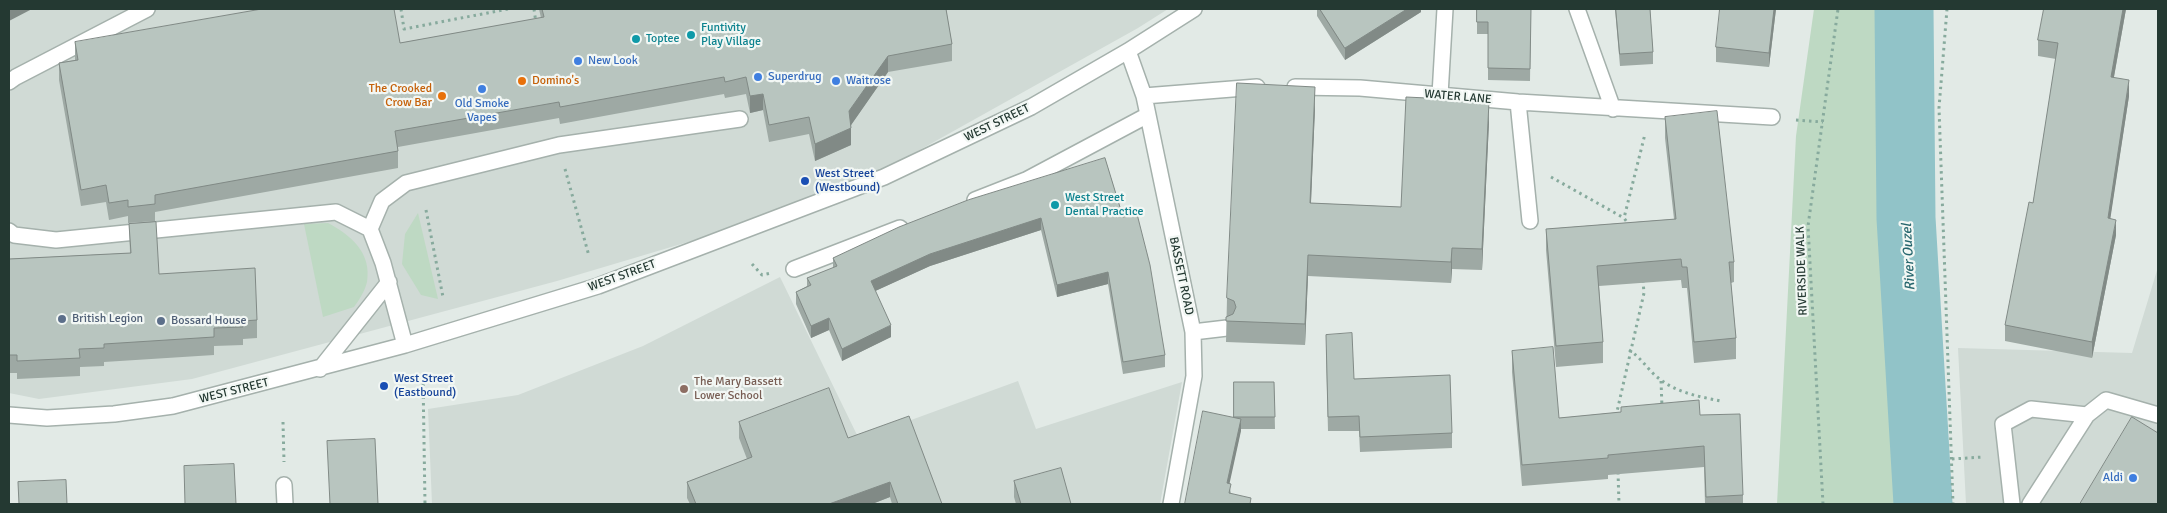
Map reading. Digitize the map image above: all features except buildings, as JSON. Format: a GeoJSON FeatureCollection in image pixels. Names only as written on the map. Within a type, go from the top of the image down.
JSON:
{"type":"FeatureCollection","features":[{"type":"Feature","properties":{"kind":"street"},"geometry":{"type":"LineString","coordinates":[[9,82],[147,9]]}},
{"type":"Feature","properties":{"kind":"street","name":"WEST STREET"},"geometry":{"type":"LineString","coordinates":[[9,415],[47,418],[114,414],[173,406],[320,369],[405,345],[598,286],[884,177],[1031,107],[1128,51],[1194,9]]}},
{"type":"Feature","properties":{"kind":"street"},"geometry":{"type":"LineString","coordinates":[[1440,95],[1445,9]]}},
{"type":"Feature","properties":{"kind":"street"},"geometry":{"type":"LineString","coordinates":[[1577,9],[1613,108]]}},
{"type":"Feature","properties":{"kind":"street","name":"BASSETT ROAD"},"geometry":{"type":"LineString","coordinates":[[1128,51],[1144,96],[1193,332],[1194,376],[1171,504]]}},
{"type":"Feature","properties":{"kind":"street","name":"WATER LANE"},"geometry":{"type":"LineString","coordinates":[[1144,96],[1274,87],[1360,88],[1518,102],[1772,117]]}},
{"type":"Feature","properties":{"kind":"street"},"geometry":{"type":"LineString","coordinates":[[1518,102],[1530,221]]}},
{"type":"Feature","properties":{"kind":"street"},"geometry":{"type":"LineString","coordinates":[[961,205],[1026,180],[1148,115]]}},
{"type":"Feature","properties":{"kind":"street"},"geometry":{"type":"LineString","coordinates":[[370,229],[382,201],[406,183],[559,145],[740,119]]}},
{"type":"Feature","properties":{"kind":"street"},"geometry":{"type":"LineString","coordinates":[[9,231],[14,236],[56,240],[336,212],[370,229],[384,263],[405,345]]}},
{"type":"Feature","properties":{"kind":"street"},"geometry":{"type":"LineString","coordinates":[[794,269],[915,222]]}},
{"type":"Feature","properties":{"kind":"street"},"geometry":{"type":"LineString","coordinates":[[320,369],[388,282]]}},
{"type":"Feature","properties":{"kind":"street"},"geometry":{"type":"LineString","coordinates":[[1193,332],[1227,328]]}},
{"type":"Feature","properties":{"kind":"street"},"geometry":{"type":"LineString","coordinates":[[2030,504],[2087,415],[2106,400],[2158,415]]}},
{"type":"Feature","properties":{"kind":"street"},"geometry":{"type":"LineString","coordinates":[[2012,504],[2003,424],[2031,409],[2087,415]]}},
{"type":"Feature","properties":{"kind":"street"},"geometry":{"type":"LineString","coordinates":[[284,485],[285,504]]}},
{"type":"Feature","properties":{"kind":"path"},"geometry":{"type":"LineString","coordinates":[[401,9],[404,29],[508,9]]}},
{"type":"Feature","properties":{"kind":"path","name":"RIVERSIDE WALK"},"geometry":{"type":"LineString","coordinates":[[1823,504],[1808,226],[1838,9]]}},
{"type":"Feature","properties":{"kind":"path"},"geometry":{"type":"LineString","coordinates":[[1946,9],[1939,108],[1953,504]]}},
{"type":"Feature","properties":{"kind":"path"},"geometry":{"type":"LineString","coordinates":[[1624,218],[1651,111]]}},
{"type":"Feature","properties":{"kind":"path"},"geometry":{"type":"LineString","coordinates":[[1524,162],[1624,218],[1636,233]]}},
{"type":"Feature","properties":{"kind":"path"},"geometry":{"type":"LineString","coordinates":[[426,210],[443,297]]}},
{"type":"Feature","properties":{"kind":"path"},"geometry":{"type":"LineString","coordinates":[[1616,423],[1616,414],[1644,294],[1643,276]]}},
{"type":"Feature","properties":{"kind":"path"},"geometry":{"type":"LineString","coordinates":[[1630,350],[1661,380],[1694,396],[1721,401]]}},
{"type":"Feature","properties":{"kind":"path"},"geometry":{"type":"LineString","coordinates":[[422,377],[425,504]]}},
{"type":"Feature","properties":{"kind":"path"},"geometry":{"type":"LineString","coordinates":[[1661,380],[1662,414]]}},
{"type":"Feature","properties":{"kind":"path"},"geometry":{"type":"LineString","coordinates":[[283,422],[284,485]]}},
{"type":"Feature","properties":{"kind":"path"},"geometry":{"type":"LineString","coordinates":[[1952,459],[2007,456]]}},
{"type":"Feature","properties":{"kind":"path"},"geometry":{"type":"LineString","coordinates":[[1617,468],[1619,504]]}},
{"type":"Feature","properties":{"kind":"shaded area"},"geometry":{"type":"Polygon","coordinates":[[[9,9],[1168,9],[1138,28],[882,171],[735,228],[557,281],[192,379],[39,399],[9,393],[9,9]]]}},
{"type":"Feature","properties":{"kind":"shaded area"},"geometry":{"type":"Polygon","coordinates":[[[2158,267],[2158,504],[1966,504],[1958,348],[2132,353],[2158,267]]]}},
{"type":"Feature","properties":{"kind":"shaded area","name":"The Mary Bassett Lower School"},"geometry":{"type":"Polygon","coordinates":[[[780,277],[859,439],[1018,381],[1036,429],[1182,382],[1160,504],[432,504],[428,409],[518,395],[643,346],[780,277]]]}},
{"type":"Feature","properties":{"kind":"green space"},"geometry":{"type":"Polygon","coordinates":[[[1814,9],[1899,9],[1901,218],[1918,504],[1777,504],[1796,136],[1814,9]]]}},
{"type":"Feature","properties":{"kind":"green space"},"geometry":{"type":"Polygon","coordinates":[[[418,213],[438,299],[421,295],[402,264],[405,234],[418,213]]]}},
{"type":"Feature","properties":{"kind":"green space"},"geometry":{"type":"Polygon","coordinates":[[[328,223],[344,233],[358,246],[363,253],[368,271],[365,289],[354,307],[323,317],[304,224],[328,223]]]}},
{"type":"Feature","properties":{"kind":"waterway","name":"River Ouzel"},"geometry":{"type":"LineString","coordinates":[[1904,9],[1906,218],[1923,504]]}},
{"type":"Feature","properties":{"kind":"place","name":"Funtivity Play Village"},"geometry":{"type":"Point","coordinates":[691,35]}},
{"type":"Feature","properties":{"kind":"place","name":"Toptee"},"geometry":{"type":"Point","coordinates":[636,39]}},
{"type":"Feature","properties":{"kind":"place","name":"New Look"},"geometry":{"type":"Point","coordinates":[578,61]}},
{"type":"Feature","properties":{"kind":"place","name":"Superdrug"},"geometry":{"type":"Point","coordinates":[758,77]}},
{"type":"Feature","properties":{"kind":"place","name":"Domino's"},"geometry":{"type":"Point","coordinates":[522,81]}},
{"type":"Feature","properties":{"kind":"place","name":"Waitrose"},"geometry":{"type":"Point","coordinates":[836,81]}},
{"type":"Feature","properties":{"kind":"place","name":"Old Smoke Vapes"},"geometry":{"type":"Point","coordinates":[482,89]}},
{"type":"Feature","properties":{"kind":"place","name":"The Crooked Crow Bar"},"geometry":{"type":"Point","coordinates":[442,96]}},
{"type":"Feature","properties":{"kind":"place","name":"West Street (Westbound)"},"geometry":{"type":"Point","coordinates":[805,181]}},
{"type":"Feature","properties":{"kind":"place","name":"West Street Dental Practice"},"geometry":{"type":"Point","coordinates":[1055,205]}},
{"type":"Feature","properties":{"kind":"place","name":"British Legion"},"geometry":{"type":"Point","coordinates":[62,319]}},
{"type":"Feature","properties":{"kind":"place","name":"Bossard House"},"geometry":{"type":"Point","coordinates":[161,321]}},
{"type":"Feature","properties":{"kind":"place","name":"West Street (Eastbound)"},"geometry":{"type":"Point","coordinates":[384,386]}},
{"type":"Feature","properties":{"kind":"place","name":"The Mary Bassett Lower School"},"geometry":{"type":"Point","coordinates":[684,389]}},
{"type":"Feature","properties":{"kind":"place","name":"Aldi"},"geometry":{"type":"Point","coordinates":[2133,478]}}]}
